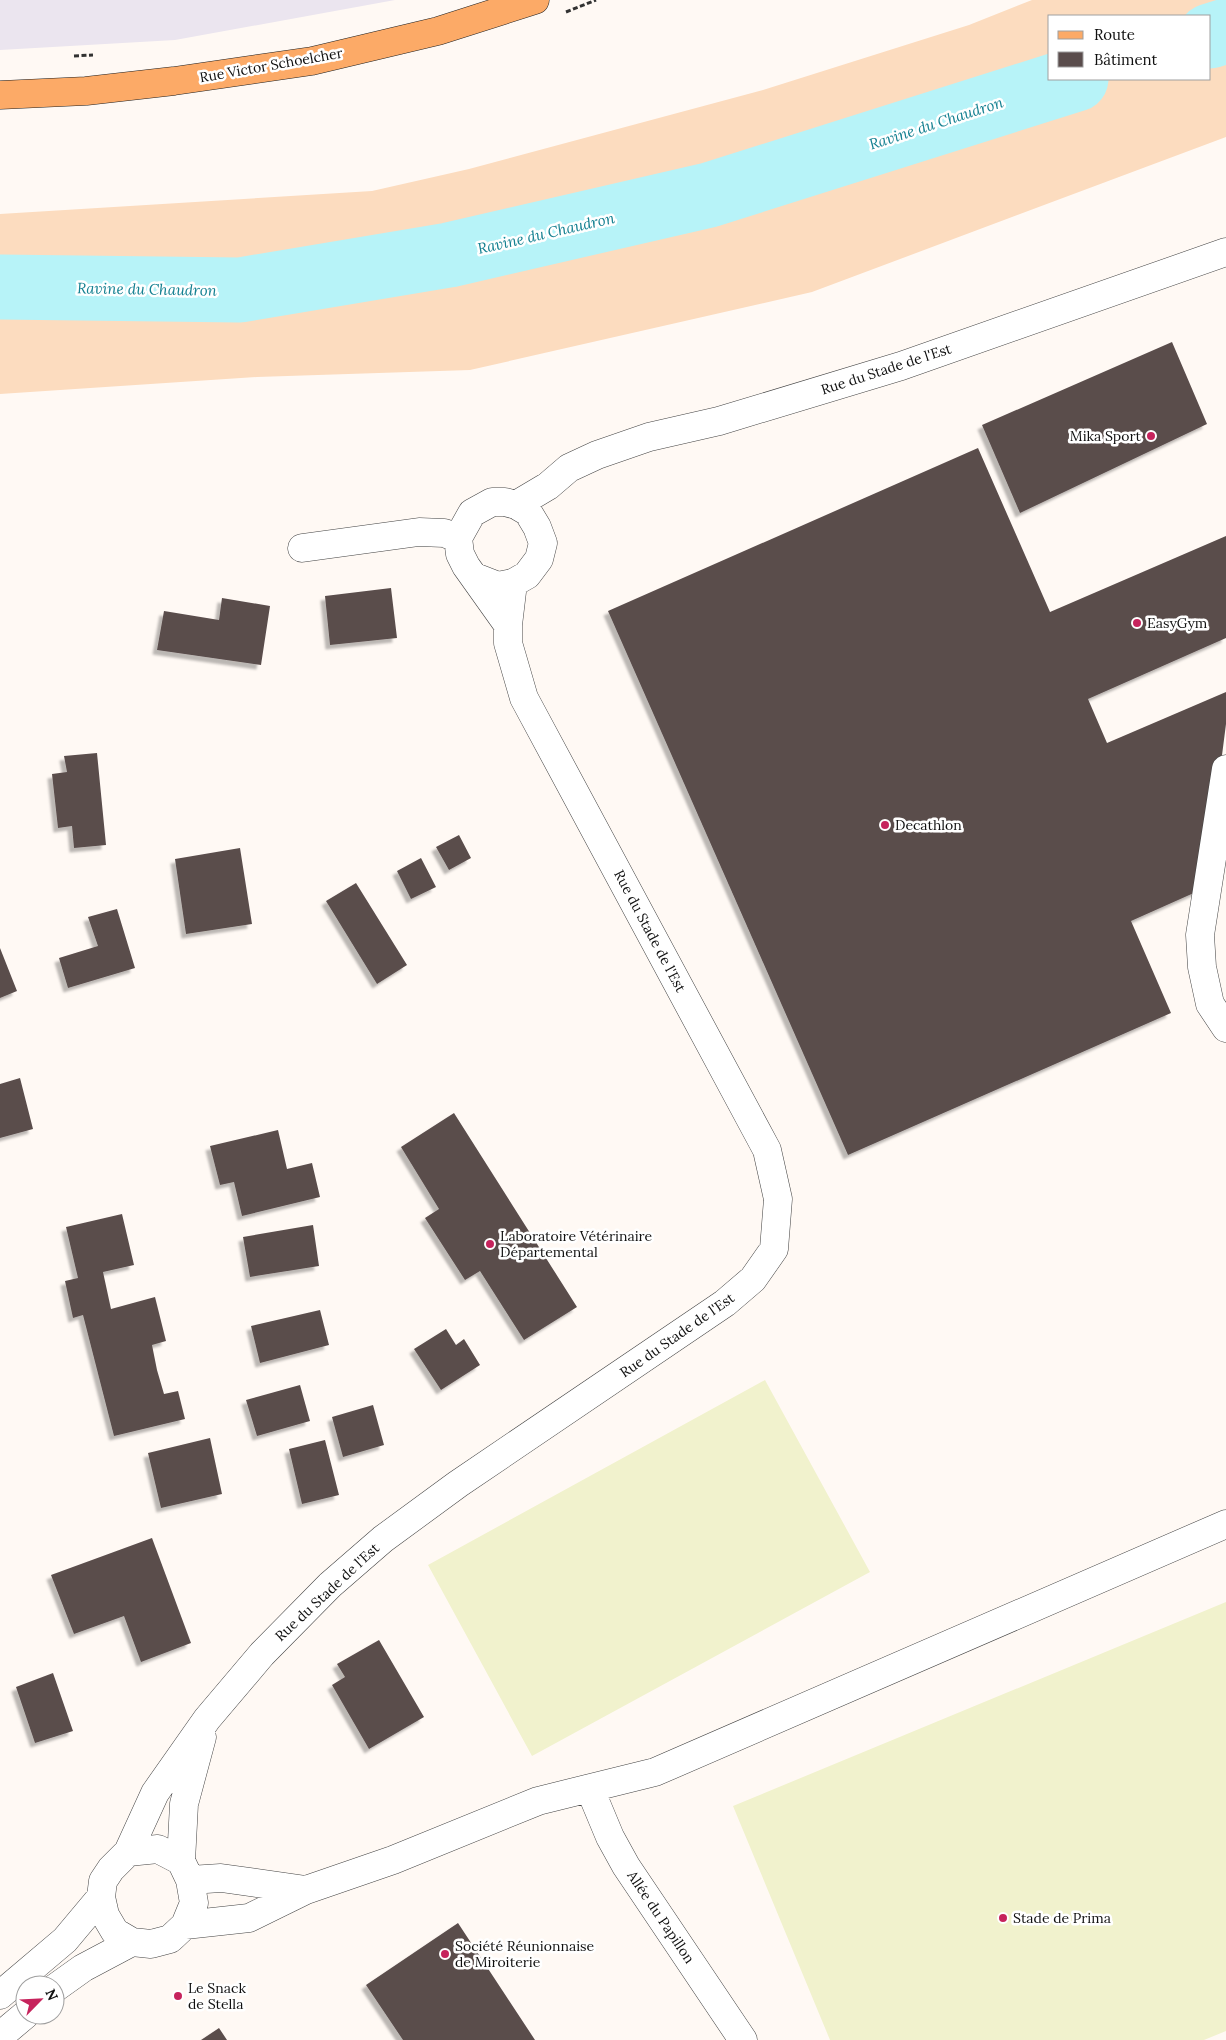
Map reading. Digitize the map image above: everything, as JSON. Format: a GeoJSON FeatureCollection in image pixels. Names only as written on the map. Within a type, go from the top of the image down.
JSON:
{"type":"FeatureCollection","features":[{"type":"Feature","properties":{"kind":"main road","name":"Rue Victor Schoelcher"},"geometry":{"type":"LineString","coordinates":[[0,95],[86,91],[174,81],[312,61],[438,31],[535,0]]}},
{"type":"Feature","properties":{"kind":"street","name":"Rue du Stade de l'Est"},"geometry":{"type":"LineString","coordinates":[[516,505],[548,486],[569,468],[598,455],[649,437],[719,421],[901,366],[1226,252]]}},
{"type":"Feature","properties":{"kind":"street"},"geometry":{"type":"LineString","coordinates":[[537,527],[548,486]]}},
{"type":"Feature","properties":{"kind":"street"},"geometry":{"type":"LineString","coordinates":[[302,548],[418,532],[444,532],[458,538],[472,513],[492,502],[505,502],[516,505],[528,512],[537,527],[543,543],[539,559],[528,575],[513,583],[498,586],[475,577]]}},
{"type":"Feature","properties":{"kind":"street","name":"Rue du Stade de l'Est"},"geometry":{"type":"LineString","coordinates":[[458,538],[460,554],[466,566],[508,625]]}},
{"type":"Feature","properties":{"kind":"street","name":"Rue du Stade de l'Est"},"geometry":{"type":"LineString","coordinates":[[128,1852],[155,1793],[207,1719],[277,1639],[330,1585],[383,1539],[458,1484],[725,1304],[753,1279],[774,1249],[778,1199],[767,1150],[524,698],[508,643],[513,583]]}},
{"type":"Feature","properties":{"kind":"street"},"geometry":{"type":"LineString","coordinates":[[1226,769],[1200,935],[1202,967],[1210,1004],[1226,1028]]}},
{"type":"Feature","properties":{"kind":"street"},"geometry":{"type":"LineString","coordinates":[[185,1925],[249,1918],[306,1890],[393,1860],[538,1801],[656,1772],[1226,1524]]}},
{"type":"Feature","properties":{"kind":"street","name":"Rue du Stade de l'Est"},"geometry":{"type":"LineString","coordinates":[[186,1871],[184,1804],[207,1719]]}},
{"type":"Feature","properties":{"kind":"street","name":"Allée du Papillon"},"geometry":{"type":"LineString","coordinates":[[590,1789],[610,1837],[626,1866],[743,2040]]}},
{"type":"Feature","properties":{"kind":"street"},"geometry":{"type":"LineString","coordinates":[[186,1871],[194,1903],[185,1925],[170,1938],[151,1944],[132,1942],[115,1932],[105,1915],[101,1897],[103,1881],[128,1852],[158,1849],[186,1871],[306,1890]]}},
{"type":"Feature","properties":{"kind":"street"},"geometry":{"type":"LineString","coordinates":[[0,1994],[65,1940],[101,1897]]}},
{"type":"Feature","properties":{"kind":"street"},"geometry":{"type":"LineString","coordinates":[[65,1981],[83,1968],[132,1942]]}},
{"type":"Feature","properties":{"kind":"street"},"geometry":{"type":"LineString","coordinates":[[0,2036],[15,2023]]}},
{"type":"Feature","properties":{"kind":"path"},"geometry":{"type":"LineString","coordinates":[[70,56],[99,54]]}},
{"type":"Feature","properties":{"kind":"shaded area"},"geometry":{"type":"Polygon","coordinates":[[[0,0],[395,0],[175,40],[0,50],[0,0]]]}},
{"type":"Feature","properties":{"kind":"sand"},"geometry":{"type":"Polygon","coordinates":[[[1032,0],[1226,0],[1226,137],[812,292],[470,370],[257,377],[0,394],[0,214],[372,191],[469,169],[763,90],[969,25],[1032,0]]]}},
{"type":"Feature","properties":{"kind":"green space"},"geometry":{"type":"Polygon","coordinates":[[[765,1380],[870,1572],[532,1756],[428,1565],[765,1380]]]}},
{"type":"Feature","properties":{"kind":"green space","name":"Stade de Prima"},"geometry":{"type":"Polygon","coordinates":[[[1226,1602],[1226,2031],[1204,2040],[830,2040],[733,1806],[1226,1602]]]}},
{"type":"Feature","properties":{"kind":"building"},"geometry":{"type":"Polygon","coordinates":[[[1172,342],[1207,424],[1020,513],[982,425],[1172,342]]]}},
{"type":"Feature","properties":{"kind":"building"},"geometry":{"type":"Polygon","coordinates":[[[978,448],[1050,612],[1226,536],[1226,638],[1088,699],[1107,743],[1226,692],[1226,724],[1205,888],[1131,921],[1171,1013],[848,1155],[608,611],[978,448]]]}},
{"type":"Feature","properties":{"kind":"building"},"geometry":{"type":"Polygon","coordinates":[[[391,588],[397,638],[330,645],[325,596],[391,588]]]}},
{"type":"Feature","properties":{"kind":"building"},"geometry":{"type":"Polygon","coordinates":[[[222,598],[270,606],[261,665],[157,650],[164,611],[219,620],[222,598]]]}},
{"type":"Feature","properties":{"kind":"building"},"geometry":{"type":"Polygon","coordinates":[[[97,753],[106,845],[74,848],[72,826],[58,828],[52,774],[67,772],[64,756],[97,753]]]}},
{"type":"Feature","properties":{"kind":"building"},"geometry":{"type":"Polygon","coordinates":[[[459,835],[471,858],[449,870],[436,847],[459,835]]]}},
{"type":"Feature","properties":{"kind":"building"},"geometry":{"type":"Polygon","coordinates":[[[240,848],[252,924],[186,934],[175,859],[240,848]]]}},
{"type":"Feature","properties":{"kind":"building"},"geometry":{"type":"Polygon","coordinates":[[[421,858],[436,887],[411,899],[397,871],[421,858]]]}},
{"type":"Feature","properties":{"kind":"building"},"geometry":{"type":"Polygon","coordinates":[[[356,883],[407,965],[377,984],[326,901],[356,883]]]}},
{"type":"Feature","properties":{"kind":"building"},"geometry":{"type":"Polygon","coordinates":[[[117,909],[135,968],[68,988],[59,958],[98,946],[88,917],[117,909]]]}},
{"type":"Feature","properties":{"kind":"building"},"geometry":{"type":"Polygon","coordinates":[[[0,948],[17,991],[0,998],[0,948]]]}},
{"type":"Feature","properties":{"kind":"building"},"geometry":{"type":"Polygon","coordinates":[[[20,1078],[33,1129],[0,1138],[0,1084],[20,1078]]]}},
{"type":"Feature","properties":{"kind":"building","name":"Laboratoire Vétérinaire Départemental"},"geometry":{"type":"Polygon","coordinates":[[[454,1113],[577,1307],[524,1340],[480,1271],[465,1280],[425,1218],[439,1209],[401,1147],[454,1113]]]}},
{"type":"Feature","properties":{"kind":"building"},"geometry":{"type":"Polygon","coordinates":[[[278,1130],[287,1169],[312,1163],[320,1197],[242,1216],[234,1182],[220,1185],[210,1146],[278,1130]]]}},
{"type":"Feature","properties":{"kind":"building"},"geometry":{"type":"Polygon","coordinates":[[[122,1214],[134,1265],[103,1272],[111,1309],[155,1297],[166,1341],[152,1345],[157,1370],[164,1394],[178,1391],[185,1419],[114,1436],[83,1315],[73,1318],[65,1281],[78,1278],[66,1227],[122,1214]]]}},
{"type":"Feature","properties":{"kind":"building"},"geometry":{"type":"Polygon","coordinates":[[[313,1225],[319,1266],[250,1277],[243,1237],[313,1225]]]}},
{"type":"Feature","properties":{"kind":"building"},"geometry":{"type":"Polygon","coordinates":[[[320,1310],[329,1345],[260,1363],[251,1326],[320,1310]]]}},
{"type":"Feature","properties":{"kind":"building"},"geometry":{"type":"Polygon","coordinates":[[[446,1329],[456,1345],[464,1339],[480,1365],[441,1390],[414,1349],[446,1329]]]}},
{"type":"Feature","properties":{"kind":"building"},"geometry":{"type":"Polygon","coordinates":[[[300,1385],[310,1421],[257,1436],[246,1400],[300,1385]]]}},
{"type":"Feature","properties":{"kind":"building"},"geometry":{"type":"Polygon","coordinates":[[[373,1405],[384,1445],[343,1457],[332,1417],[373,1405]]]}},
{"type":"Feature","properties":{"kind":"building"},"geometry":{"type":"Polygon","coordinates":[[[210,1438],[222,1494],[161,1508],[148,1453],[210,1438]]]}},
{"type":"Feature","properties":{"kind":"building"},"geometry":{"type":"Polygon","coordinates":[[[325,1440],[339,1495],[302,1504],[289,1449],[325,1440]]]}},
{"type":"Feature","properties":{"kind":"building"},"geometry":{"type":"Polygon","coordinates":[[[152,1538],[191,1643],[141,1662],[124,1616],[74,1634],[51,1575],[152,1538]]]}},
{"type":"Feature","properties":{"kind":"building"},"geometry":{"type":"Polygon","coordinates":[[[379,1640],[424,1717],[369,1749],[332,1685],[345,1677],[337,1664],[379,1640]]]}},
{"type":"Feature","properties":{"kind":"building"},"geometry":{"type":"Polygon","coordinates":[[[53,1673],[73,1731],[35,1743],[16,1687],[53,1673]]]}},
{"type":"Feature","properties":{"kind":"building","name":"Société Réunionnaise de Miroiterie"},"geometry":{"type":"Polygon","coordinates":[[[458,1923],[535,2040],[403,2040],[366,1985],[458,1923]]]}},
{"type":"Feature","properties":{"kind":"building"},"geometry":{"type":"Polygon","coordinates":[[[219,2028],[227,2040],[201,2040],[219,2028]]]}},
{"type":"Feature","properties":{"kind":"waterway","name":"Ravine du Chaudron"},"geometry":{"type":"LineString","coordinates":[[1211,36],[1226,31]]}},
{"type":"Feature","properties":{"kind":"waterway","name":"Ravine du Chaudron"},"geometry":{"type":"LineString","coordinates":[[0,287],[240,290],[449,255],[709,195],[1073,80]]}},
{"type":"Feature","properties":{"kind":"place","name":"Mika Sport"},"geometry":{"type":"Point","coordinates":[1151,436]}},
{"type":"Feature","properties":{"kind":"place","name":"EasyGym"},"geometry":{"type":"Point","coordinates":[1137,623]}},
{"type":"Feature","properties":{"kind":"place","name":"Decathlon"},"geometry":{"type":"Point","coordinates":[885,825]}},
{"type":"Feature","properties":{"kind":"place","name":"Laboratoire Vétérinaire Départemental"},"geometry":{"type":"Point","coordinates":[490,1244]}},
{"type":"Feature","properties":{"kind":"place","name":"Stade de Prima"},"geometry":{"type":"Point","coordinates":[1003,1918]}},
{"type":"Feature","properties":{"kind":"place","name":"Société Réunionnaise de Miroiterie"},"geometry":{"type":"Point","coordinates":[445,1954]}},
{"type":"Feature","properties":{"kind":"place","name":"Le Snack de Stella"},"geometry":{"type":"Point","coordinates":[178,1996]}}]}
